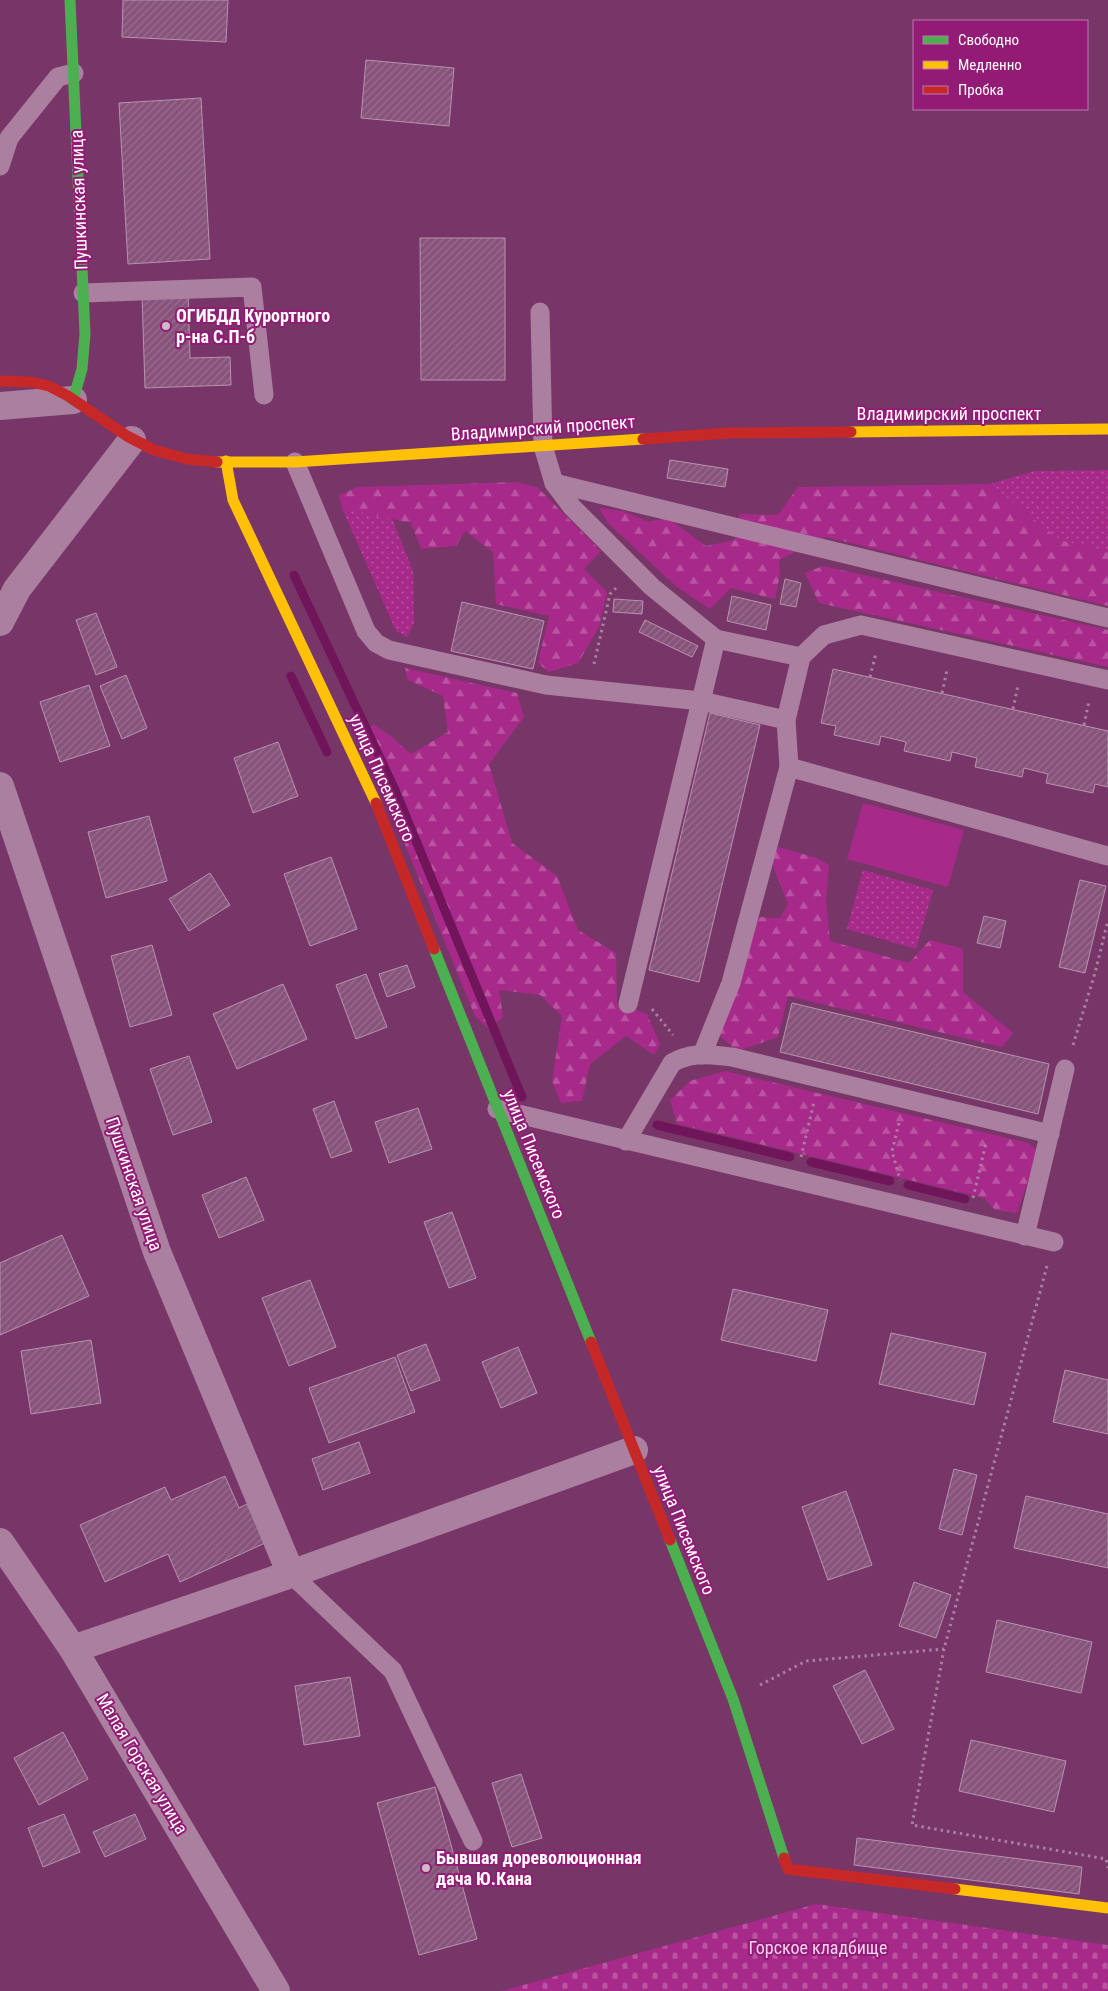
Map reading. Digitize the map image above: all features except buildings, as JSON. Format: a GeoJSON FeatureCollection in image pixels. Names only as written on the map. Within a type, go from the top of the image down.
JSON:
{"type":"FeatureCollection","features":[{"type":"Feature","properties":{"kind":"street","name":"Пушкинская улица"},"geometry":{"type":"LineString","coordinates":[[70,0],[85,334],[82,368],[73,400]]}},
{"type":"Feature","properties":{"kind":"street","name":"Владимирский проспект"},"geometry":{"type":"LineString","coordinates":[[0,381],[27,381],[50,387],[73,400],[132,440],[156,451],[186,458],[226,461],[295,462],[730,433],[1108,429]]}},
{"type":"Feature","properties":{"kind":"street"},"geometry":{"type":"LineString","coordinates":[[0,406],[73,400]]}},
{"type":"Feature","properties":{"kind":"street"},"geometry":{"type":"LineString","coordinates":[[0,622],[17,589],[132,440]]}},
{"type":"Feature","properties":{"kind":"street","name":"улица Писемского"},"geometry":{"type":"LineString","coordinates":[[226,461],[233,500],[375,800],[733,1699],[788,1869],[1108,1908]]}},
{"type":"Feature","properties":{"kind":"street","name":"Пушкинская улица"},"geometry":{"type":"LineString","coordinates":[[0,786],[157,1252],[291,1574]]}},
{"type":"Feature","properties":{"kind":"street"},"geometry":{"type":"LineString","coordinates":[[73,1649],[291,1574],[634,1450]]}},
{"type":"Feature","properties":{"kind":"street","name":"Малая Горская улица"},"geometry":{"type":"LineString","coordinates":[[0,1542],[73,1649],[276,1991]]}},
{"type":"Feature","properties":{"kind":"lane"},"geometry":{"type":"LineString","coordinates":[[0,166],[9,138],[58,77],[74,73]]}},
{"type":"Feature","properties":{"kind":"lane"},"geometry":{"type":"LineString","coordinates":[[83,293],[252,287],[264,395]]}},
{"type":"Feature","properties":{"kind":"lane"},"geometry":{"type":"LineString","coordinates":[[540,312],[543,446],[554,483],[572,507],[652,587],[716,639],[801,658]]}},
{"type":"Feature","properties":{"kind":"lane"},"geometry":{"type":"LineString","coordinates":[[295,462],[366,631],[376,643],[389,650],[546,685],[701,701],[786,720]]}},
{"type":"Feature","properties":{"kind":"lane"},"geometry":{"type":"LineString","coordinates":[[554,483],[1108,618]]}},
{"type":"Feature","properties":{"kind":"lane"},"geometry":{"type":"LineString","coordinates":[[693,1055],[731,984],[789,767],[786,720],[801,658],[824,635],[861,625],[1108,680]]}},
{"type":"Feature","properties":{"kind":"lane"},"geometry":{"type":"LineString","coordinates":[[630,995],[716,639]]}},
{"type":"Feature","properties":{"kind":"lane"},"geometry":{"type":"LineString","coordinates":[[789,767],[1108,856]]}},
{"type":"Feature","properties":{"kind":"lane"},"geometry":{"type":"LineString","coordinates":[[626,1141],[672,1063],[693,1055],[732,1057],[1050,1134]]}},
{"type":"Feature","properties":{"kind":"lane"},"geometry":{"type":"LineString","coordinates":[[1025,1236],[1065,1069]]}},
{"type":"Feature","properties":{"kind":"lane"},"geometry":{"type":"LineString","coordinates":[[498,1110],[1054,1242]]}},
{"type":"Feature","properties":{"kind":"lane"},"geometry":{"type":"LineString","coordinates":[[291,1574],[393,1671],[473,1842]]}},
{"type":"Feature","properties":{"kind":"path"},"geometry":{"type":"LineString","coordinates":[[588,689],[610,594],[634,570]]}},
{"type":"Feature","properties":{"kind":"path"},"geometry":{"type":"LineString","coordinates":[[1065,1069],[1095,973],[1108,920]]}},
{"type":"Feature","properties":{"kind":"path"},"geometry":{"type":"LineString","coordinates":[[630,995],[693,1055]]}},
{"type":"Feature","properties":{"kind":"path"},"geometry":{"type":"LineString","coordinates":[[796,1181],[820,1078]]}},
{"type":"Feature","properties":{"kind":"path"},"geometry":{"type":"LineString","coordinates":[[894,1204],[900,1178],[892,1151],[905,1099]]}},
{"type":"Feature","properties":{"kind":"path"},"geometry":{"type":"LineString","coordinates":[[967,1222],[992,1119]]}},
{"type":"Feature","properties":{"kind":"path"},"geometry":{"type":"LineString","coordinates":[[1054,1242],[944,1649],[912,1825],[1106,1859],[1108,1868]]}},
{"type":"Feature","properties":{"kind":"path"},"geometry":{"type":"LineString","coordinates":[[733,1699],[806,1661],[944,1649]]}},
{"type":"Feature","properties":{"kind":"green space"},"geometry":{"type":"Polygon","coordinates":[[[1108,470],[1108,552],[1060,540],[989,484],[1035,471],[1108,470]]]}},
{"type":"Feature","properties":{"kind":"green space"},"geometry":{"type":"Polygon","coordinates":[[[516,482],[537,487],[601,551],[584,569],[607,592],[599,627],[578,663],[549,672],[538,663],[549,616],[496,604],[493,552],[465,531],[456,546],[421,549],[411,523],[342,508],[339,495],[358,487],[516,482]]]}},
{"type":"Feature","properties":{"kind":"green space"},"geometry":{"type":"Polygon","coordinates":[[[989,484],[1060,540],[1108,552],[1108,606],[826,537],[779,560],[780,575],[775,599],[731,588],[710,609],[677,587],[608,523],[599,508],[623,511],[649,522],[668,518],[706,546],[735,540],[739,514],[778,515],[798,487],[989,484]]]}},
{"type":"Feature","properties":{"kind":"green space"},"geometry":{"type":"Polygon","coordinates":[[[342,508],[392,518],[413,571],[414,623],[407,637],[396,631],[342,508]]]}},
{"type":"Feature","properties":{"kind":"green space"},"geometry":{"type":"Polygon","coordinates":[[[823,566],[1108,630],[1108,667],[819,603],[805,573],[823,566]]]}},
{"type":"Feature","properties":{"kind":"green space"},"geometry":{"type":"Polygon","coordinates":[[[405,668],[517,693],[524,717],[489,764],[512,843],[557,876],[578,930],[616,953],[617,1004],[647,1014],[660,1044],[654,1055],[626,1036],[590,1064],[582,1101],[561,1103],[552,1081],[562,1016],[540,995],[499,990],[503,1017],[489,1029],[475,1016],[362,739],[373,724],[392,737],[411,754],[448,732],[443,696],[408,680],[405,668]]]}},
{"type":"Feature","properties":{"kind":"green space"},"geometry":{"type":"Polygon","coordinates":[[[863,803],[964,830],[948,887],[847,859],[863,803]]]}},
{"type":"Feature","properties":{"kind":"green space"},"geometry":{"type":"Polygon","coordinates":[[[778,847],[817,858],[829,865],[826,900],[830,941],[909,963],[930,940],[963,949],[963,992],[1013,1033],[1002,1047],[788,996],[778,1037],[738,1051],[720,1036],[757,917],[780,918],[788,904],[771,861],[778,847]]]}},
{"type":"Feature","properties":{"kind":"green space"},"geometry":{"type":"Polygon","coordinates":[[[863,870],[933,890],[916,949],[847,929],[863,870]]]}},
{"type":"Feature","properties":{"kind":"green space"},"geometry":{"type":"Polygon","coordinates":[[[725,1071],[1028,1143],[1038,1151],[1017,1213],[995,1210],[984,1198],[677,1124],[670,1100],[690,1081],[725,1071]]]}},
{"type":"Feature","properties":{"kind":"green space","name":"Горское кладбище"},"geometry":{"type":"Polygon","coordinates":[[[816,1904],[1108,1945],[1108,1991],[502,1991],[816,1904]]]}},
{"type":"Feature","properties":{"kind":"waterway"},"geometry":{"type":"LineString","coordinates":[[294,575],[395,790],[522,1097]]}},
{"type":"Feature","properties":{"kind":"waterway"},"geometry":{"type":"LineString","coordinates":[[291,676],[327,752]]}},
{"type":"Feature","properties":{"kind":"waterway"},"geometry":{"type":"LineString","coordinates":[[657,1125],[790,1157]]}},
{"type":"Feature","properties":{"kind":"waterway"},"geometry":{"type":"LineString","coordinates":[[811,1162],[890,1181]]}},
{"type":"Feature","properties":{"kind":"waterway"},"geometry":{"type":"LineString","coordinates":[[908,1185],[965,1199]]}},
{"type":"Feature","properties":{"kind":"traffic: fast"},"geometry":{"type":"LineString","coordinates":[[70,0],[85,334],[82,369],[73,400]]}},
{"type":"Feature","properties":{"kind":"traffic: fast"},"geometry":{"type":"LineString","coordinates":[[434,949],[591,1342]]}},
{"type":"Feature","properties":{"kind":"traffic: fast"},"geometry":{"type":"LineString","coordinates":[[670,1540],[733,1699],[784,1858]]}},
{"type":"Feature","properties":{"kind":"traffic: slow"},"geometry":{"type":"LineString","coordinates":[[851,432],[1108,429]]}},
{"type":"Feature","properties":{"kind":"traffic: slow"},"geometry":{"type":"LineString","coordinates":[[217,462],[295,462],[643,439]]}},
{"type":"Feature","properties":{"kind":"traffic: slow"},"geometry":{"type":"LineString","coordinates":[[226,461],[233,500],[376,803]]}},
{"type":"Feature","properties":{"kind":"traffic: slow"},"geometry":{"type":"LineString","coordinates":[[955,1889],[1108,1908]]}},
{"type":"Feature","properties":{"kind":"traffic: jam"},"geometry":{"type":"LineString","coordinates":[[0,381],[31,382],[49,386],[68,396],[127,436],[154,450],[187,459],[217,462]]}},
{"type":"Feature","properties":{"kind":"traffic: jam"},"geometry":{"type":"LineString","coordinates":[[643,439],[729,433],[851,432]]}},
{"type":"Feature","properties":{"kind":"traffic: jam"},"geometry":{"type":"LineString","coordinates":[[376,803],[434,949]]}},
{"type":"Feature","properties":{"kind":"traffic: jam"},"geometry":{"type":"LineString","coordinates":[[591,1342],[670,1540]]}},
{"type":"Feature","properties":{"kind":"traffic: jam"},"geometry":{"type":"LineString","coordinates":[[784,1858],[788,1869],[955,1889]]}},
{"type":"Feature","properties":{"kind":"place","name":"ОГИБДД Курортного р-на С.П-б"},"geometry":{"type":"Point","coordinates":[166,326]}},
{"type":"Feature","properties":{"kind":"place","name":"Бывшая дореволюционная дача Ю.Кана"},"geometry":{"type":"Point","coordinates":[426,1868]}}]}
